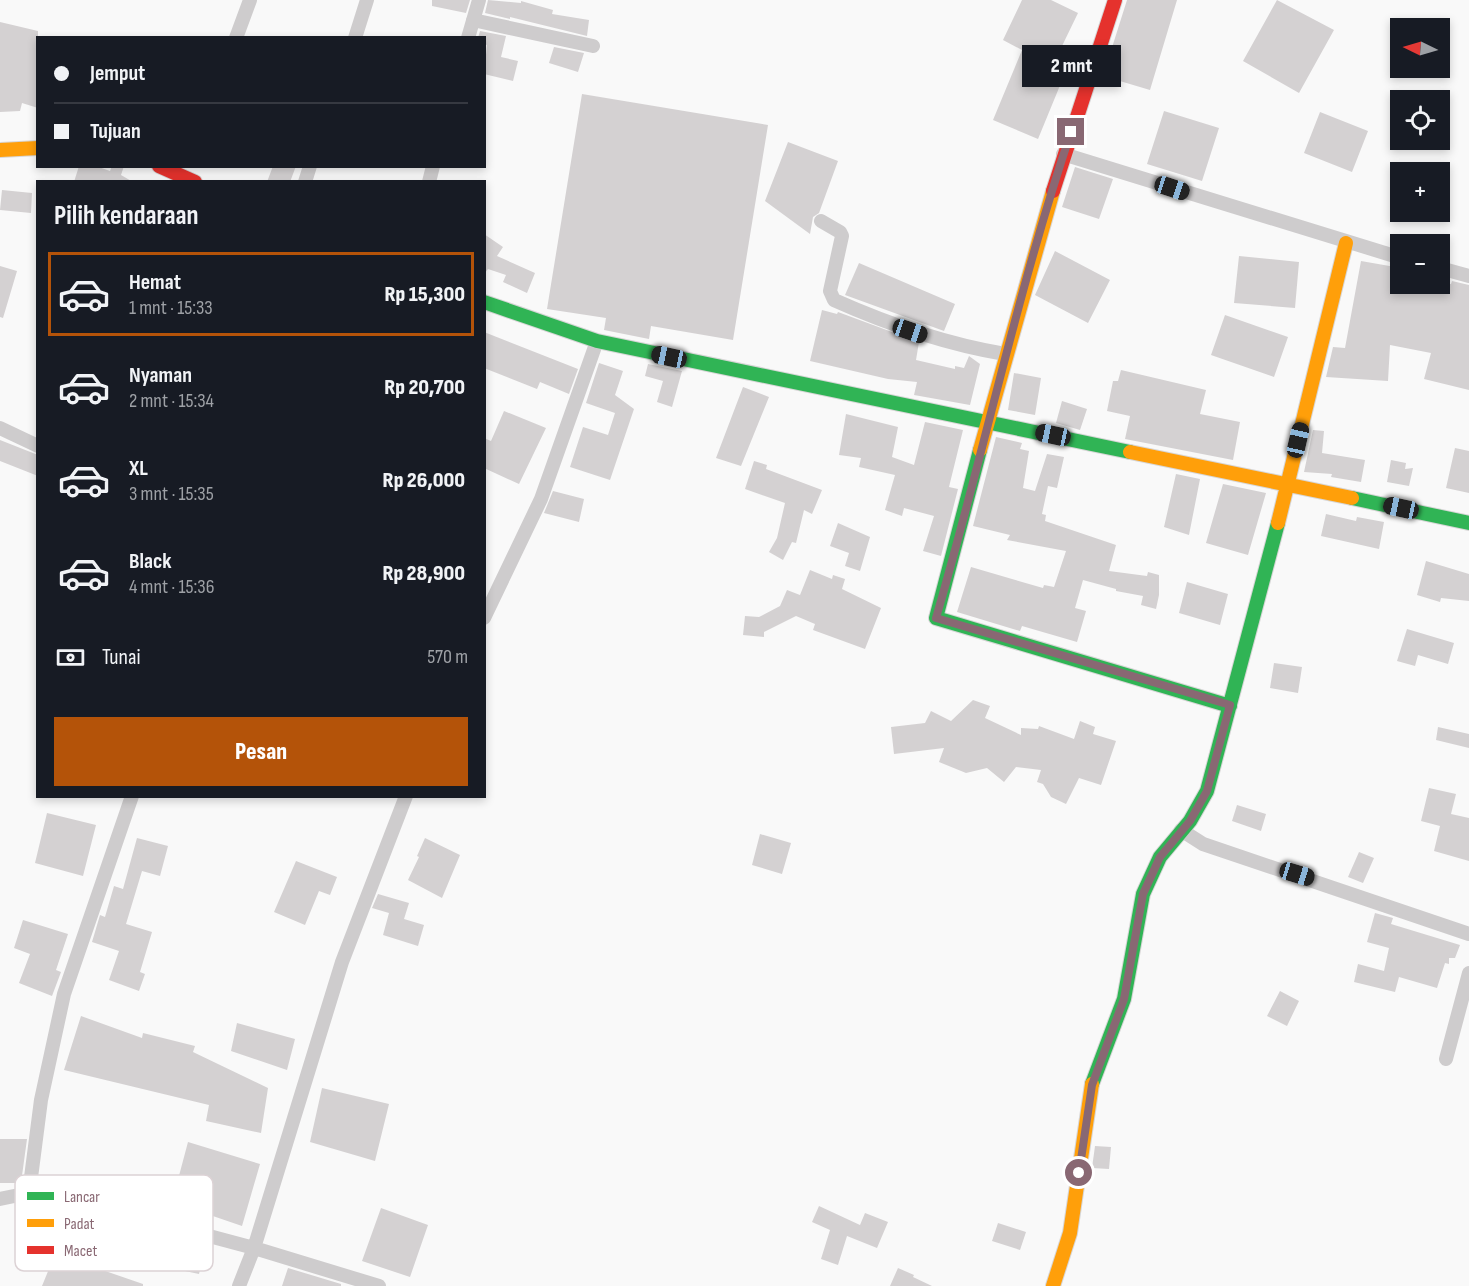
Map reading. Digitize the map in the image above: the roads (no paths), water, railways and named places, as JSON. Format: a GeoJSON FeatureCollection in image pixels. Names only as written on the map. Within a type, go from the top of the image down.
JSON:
{"type":"FeatureCollection","features":[{"type":"Feature","properties":{"kind":"street"},"geometry":{"type":"LineString","coordinates":[[237,36],[250,0]]}},
{"type":"Feature","properties":{"kind":"street"},"geometry":{"type":"LineString","coordinates":[[356,36],[367,0]]}},
{"type":"Feature","properties":{"kind":"street"},"geometry":{"type":"LineString","coordinates":[[469,36],[478,0]]}},
{"type":"Feature","properties":{"kind":"street"},"geometry":{"type":"LineString","coordinates":[[1115,0],[1063,154],[1005,354],[964,522],[936,618],[1230,705]]}},
{"type":"Feature","properties":{"kind":"street"},"geometry":{"type":"LineString","coordinates":[[473,20],[594,46]]}},
{"type":"Feature","properties":{"kind":"street"},"geometry":{"type":"LineString","coordinates":[[0,150],[36,148]]}},
{"type":"Feature","properties":{"kind":"street"},"geometry":{"type":"LineString","coordinates":[[1063,154],[1390,255]]}},
{"type":"Feature","properties":{"kind":"street"},"geometry":{"type":"LineString","coordinates":[[166,168],[189,175]]}},
{"type":"Feature","properties":{"kind":"street"},"geometry":{"type":"LineString","coordinates":[[821,221],[840,232],[842,237],[830,291],[834,300],[927,337],[957,346],[1005,354]]}},
{"type":"Feature","properties":{"kind":"street"},"geometry":{"type":"LineString","coordinates":[[1053,1286],[1070,1233],[1092,1085],[1124,999],[1143,894],[1160,857],[1200,807],[1207,791],[1288,484],[1346,243]]}},
{"type":"Feature","properties":{"kind":"street"},"geometry":{"type":"LineString","coordinates":[[1450,271],[1469,276]]}},
{"type":"Feature","properties":{"kind":"street"},"geometry":{"type":"LineString","coordinates":[[486,303],[597,341],[1469,523]]}},
{"type":"Feature","properties":{"kind":"street"},"geometry":{"type":"LineString","coordinates":[[486,614],[541,499],[597,341]]}},
{"type":"Feature","properties":{"kind":"street"},"geometry":{"type":"LineString","coordinates":[[0,428],[36,445]]}},
{"type":"Feature","properties":{"kind":"street"},"geometry":{"type":"LineString","coordinates":[[32,1175],[41,1100],[64,993],[131,798]]}},
{"type":"Feature","properties":{"kind":"street"},"geometry":{"type":"LineString","coordinates":[[239,1286],[254,1248],[339,972],[405,798]]}},
{"type":"Feature","properties":{"kind":"street"},"geometry":{"type":"LineString","coordinates":[[1181,830],[1203,844],[1469,934]]}},
{"type":"Feature","properties":{"kind":"street"},"geometry":{"type":"LineString","coordinates":[[1446,1059],[1469,973]]}},
{"type":"Feature","properties":{"kind":"street"},"geometry":{"type":"LineString","coordinates":[[0,1199],[15,1196]]}},
{"type":"Feature","properties":{"kind":"street"},"geometry":{"type":"LineString","coordinates":[[213,1237],[379,1286]]}}]}
